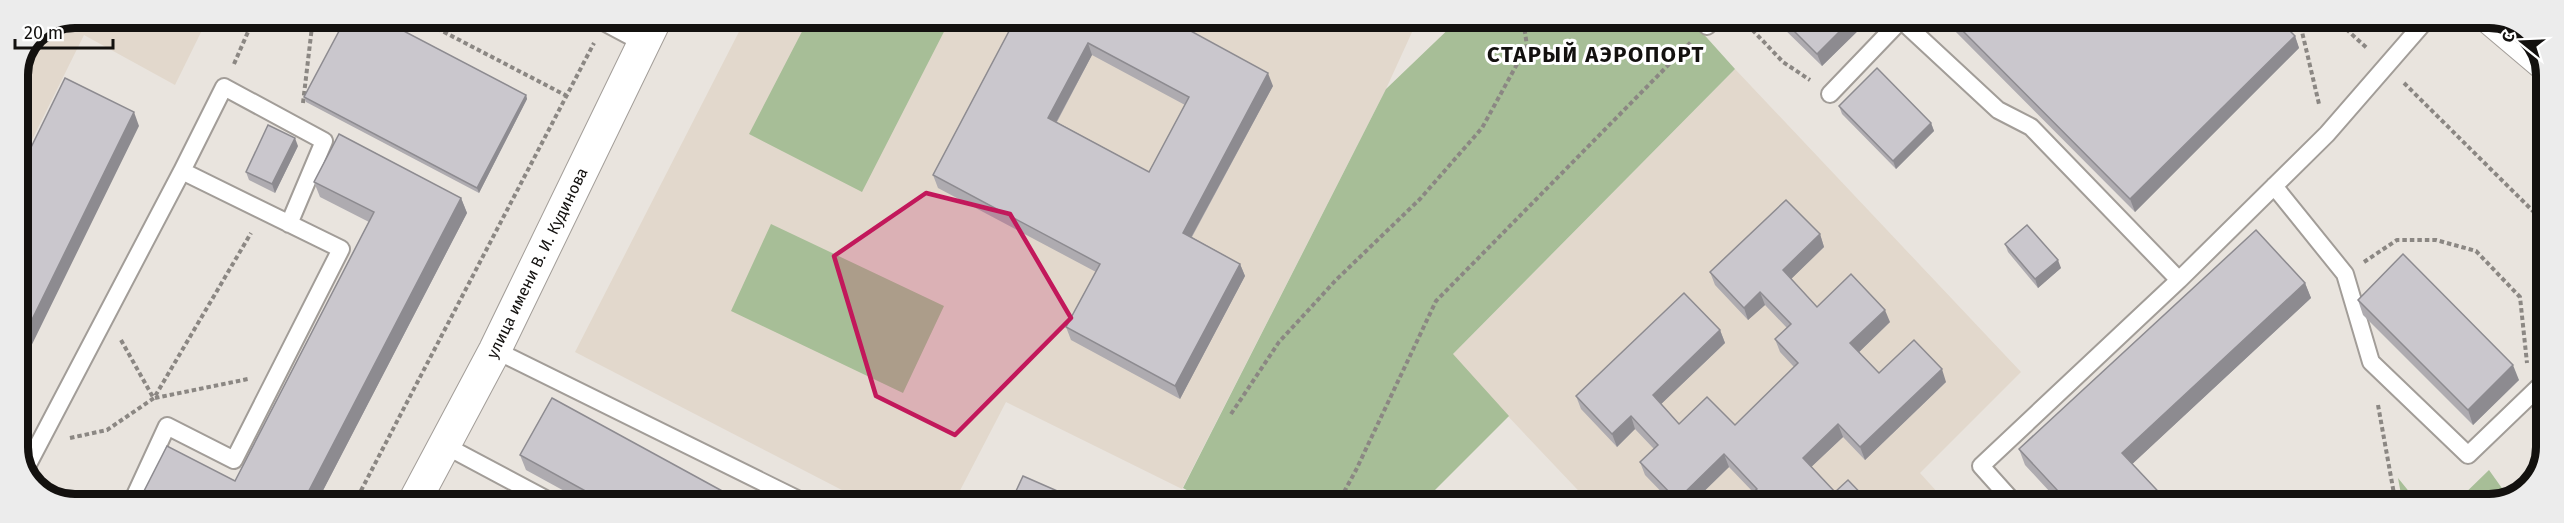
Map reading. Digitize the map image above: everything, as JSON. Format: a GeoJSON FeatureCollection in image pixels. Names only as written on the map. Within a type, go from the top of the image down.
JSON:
{"type":"FeatureCollection","features":[{"type":"Feature","properties":{"kind":"street","name":"улица имени В. И. Кудинова"},"geometry":{"type":"LineString","coordinates":[[418,494],[495,350],[650,31]]}},
{"type":"Feature","properties":{"kind":"street"},"geometry":{"type":"LineString","coordinates":[[2515,37],[2526,47]]}},
{"type":"Feature","properties":{"kind":"lane"},"geometry":{"type":"LineString","coordinates":[[1830,94],[1892,29]]}},
{"type":"Feature","properties":{"kind":"lane"},"geometry":{"type":"LineString","coordinates":[[1911,29],[1998,110],[2031,127],[2179,280]]}},
{"type":"Feature","properties":{"kind":"lane"},"geometry":{"type":"LineString","coordinates":[[2006,494],[1981,466],[2179,280],[2274,186],[2326,134],[2418,29]]}},
{"type":"Feature","properties":{"kind":"lane"},"geometry":{"type":"LineString","coordinates":[[30,460],[107,317],[224,87],[324,141],[289,224]]}},
{"type":"Feature","properties":{"kind":"lane"},"geometry":{"type":"LineString","coordinates":[[136,494],[168,426],[234,460],[341,249],[182,171]]}},
{"type":"Feature","properties":{"kind":"lane"},"geometry":{"type":"LineString","coordinates":[[2274,186],[2345,274],[2371,362],[2468,455],[2536,390]]}},
{"type":"Feature","properties":{"kind":"lane"},"geometry":{"type":"LineString","coordinates":[[495,350],[787,494]]}},
{"type":"Feature","properties":{"kind":"lane"},"geometry":{"type":"LineString","coordinates":[[444,445],[536,494]]}},
{"type":"Feature","properties":{"kind":"path"},"geometry":{"type":"LineString","coordinates":[[224,87],[249,29]]}},
{"type":"Feature","properties":{"kind":"path"},"geometry":{"type":"LineString","coordinates":[[300,128],[312,29]]}},
{"type":"Feature","properties":{"kind":"path"},"geometry":{"type":"LineString","coordinates":[[438,29],[567,96]]}},
{"type":"Feature","properties":{"kind":"path"},"geometry":{"type":"LineString","coordinates":[[359,494],[567,96],[596,29]]}},
{"type":"Feature","properties":{"kind":"path"},"geometry":{"type":"LineString","coordinates":[[1231,414],[1279,342],[1336,280],[1420,199],[1482,128],[1527,46],[1524,29]]}},
{"type":"Feature","properties":{"kind":"path"},"geometry":{"type":"LineString","coordinates":[[1343,494],[1436,301],[1704,29]]}},
{"type":"Feature","properties":{"kind":"path"},"geometry":{"type":"LineString","coordinates":[[1752,29],[1783,62],[1830,94]]}},
{"type":"Feature","properties":{"kind":"path"},"geometry":{"type":"LineString","coordinates":[[2301,29],[2326,134]]}},
{"type":"Feature","properties":{"kind":"path"},"geometry":{"type":"LineString","coordinates":[[2346,29],[2387,66],[2535,213]]}},
{"type":"Feature","properties":{"kind":"path"},"geometry":{"type":"LineString","coordinates":[[154,398],[264,212]]}},
{"type":"Feature","properties":{"kind":"path"},"geometry":{"type":"LineString","coordinates":[[2345,274],[2397,240],[2436,240],[2476,251],[2520,297],[2531,394]]}},
{"type":"Feature","properties":{"kind":"path"},"geometry":{"type":"LineString","coordinates":[[107,317],[168,426]]}},
{"type":"Feature","properties":{"kind":"path"},"geometry":{"type":"LineString","coordinates":[[2371,362],[2394,494]]}},
{"type":"Feature","properties":{"kind":"path"},"geometry":{"type":"LineString","coordinates":[[38,446],[107,430],[154,398],[278,373]]}},
{"type":"Feature","properties":{"kind":"highlighted area"},"geometry":{"type":"Polygon","coordinates":[[[926,193],[1010,214],[1071,318],[955,435],[876,396],[834,256],[926,193]]]}},
{"type":"Feature","properties":{"kind":"shaded area"},"geometry":{"type":"Polygon","coordinates":[[[66,29],[203,29],[175,85],[84,35],[28,147],[29,66],[36,49],[49,36],[66,29]]]}},
{"type":"Feature","properties":{"kind":"shaded area"},"geometry":{"type":"Polygon","coordinates":[[[740,29],[1413,29],[1386,89],[1182,489],[1006,402],[958,494],[850,494],[575,352],[740,29]]]}},
{"type":"Feature","properties":{"kind":"shaded area"},"geometry":{"type":"Polygon","coordinates":[[[1735,69],[2021,372],[1920,473],[1939,494],[1582,494],[1451,356],[1735,69]]]}},
{"type":"Feature","properties":{"kind":"green space"},"geometry":{"type":"Polygon","coordinates":[[[803,29],[945,29],[862,192],[749,134],[803,29]]]}},
{"type":"Feature","properties":{"kind":"green space"},"geometry":{"type":"Polygon","coordinates":[[[1449,29],[1699,29],[1735,69],[1453,354],[1509,416],[1431,494],[1194,494],[1183,488],[1386,89],[1449,29]]]}},
{"type":"Feature","properties":{"kind":"green space"},"geometry":{"type":"Polygon","coordinates":[[[771,224],[944,306],[903,393],[731,311],[771,224]]]}},
{"type":"Feature","properties":{"kind":"green space"},"geometry":{"type":"Polygon","coordinates":[[[2489,470],[2505,492],[2495,494],[2464,494],[2489,470]]]}},
{"type":"Feature","properties":{"kind":"green space"},"geometry":{"type":"Polygon","coordinates":[[[2398,478],[2411,494],[2401,494],[2398,478]]]}},
{"type":"Feature","properties":{"kind":"building"},"geometry":{"type":"Polygon","coordinates":[[[340,29],[400,29],[526,95],[477,188],[304,97],[340,29]]]}},
{"type":"Feature","properties":{"kind":"building"},"geometry":{"type":"Polygon","coordinates":[[[1010,29],[1187,29],[1268,73],[1183,233],[1240,264],[1175,386],[1066,327],[1100,264],[933,175],[1010,29]],[[1088,43],[1048,118],[1149,172],[1189,97],[1088,43]]]}},
{"type":"Feature","properties":{"kind":"building"},"geometry":{"type":"Polygon","coordinates":[[[1792,29],[1842,29],[1817,54],[1792,29]]]}},
{"type":"Feature","properties":{"kind":"building"},"geometry":{"type":"Polygon","coordinates":[[[1961,29],[2288,29],[2295,36],[2130,199],[1961,29]]]}},
{"type":"Feature","properties":{"kind":"building"},"geometry":{"type":"Polygon","coordinates":[[[1877,68],[1931,123],[1893,161],[1839,106],[1877,68]]]}},
{"type":"Feature","properties":{"kind":"building"},"geometry":{"type":"Polygon","coordinates":[[[65,78],[134,112],[29,326],[28,153],[65,78]]]}},
{"type":"Feature","properties":{"kind":"building"},"geometry":{"type":"Polygon","coordinates":[[[268,125],[295,138],[272,184],[246,172],[268,125]]]}},
{"type":"Feature","properties":{"kind":"building"},"geometry":{"type":"Polygon","coordinates":[[[339,134],[461,198],[307,494],[143,494],[167,446],[235,481],[374,212],[314,182],[339,134]]]}},
{"type":"Feature","properties":{"kind":"building"},"geometry":{"type":"Polygon","coordinates":[[[1786,200],[1820,234],[1783,270],[1817,307],[1851,274],[1885,310],[1850,343],[1879,373],[1914,340],[1942,369],[1860,447],[1838,424],[1803,458],[1835,492],[1848,480],[1861,494],[1752,494],[1757,489],[1724,454],[1683,494],[1671,494],[1640,462],[1658,445],[1631,416],[1612,434],[1576,396],[1684,293],[1720,330],[1653,395],[1679,424],[1707,397],[1735,425],[1798,363],[1775,339],[1791,324],[1760,292],[1744,308],[1710,272],[1786,200]]]}},
{"type":"Feature","properties":{"kind":"building"},"geometry":{"type":"Polygon","coordinates":[[[2027,225],[2058,260],[2035,279],[2005,244],[2027,225]]]}},
{"type":"Feature","properties":{"kind":"building"},"geometry":{"type":"Polygon","coordinates":[[[2256,230],[2305,283],[2122,453],[2161,494],[2061,494],[2019,449],[2256,230]]]}},
{"type":"Feature","properties":{"kind":"building"},"geometry":{"type":"Polygon","coordinates":[[[2403,254],[2513,365],[2468,410],[2358,300],[2403,254]]]}},
{"type":"Feature","properties":{"kind":"building"},"geometry":{"type":"Polygon","coordinates":[[[552,398],[728,494],[591,494],[520,455],[552,398]]]}},
{"type":"Feature","properties":{"kind":"building"},"geometry":{"type":"Polygon","coordinates":[[[1023,476],[1064,494],[1015,494],[1023,476]]]}},
{"type":"Feature","properties":{"kind":"district","name":"СТАРЫЙ АЭРОПОРТ"},"geometry":{"type":"Point","coordinates":[1596,54]}}]}
